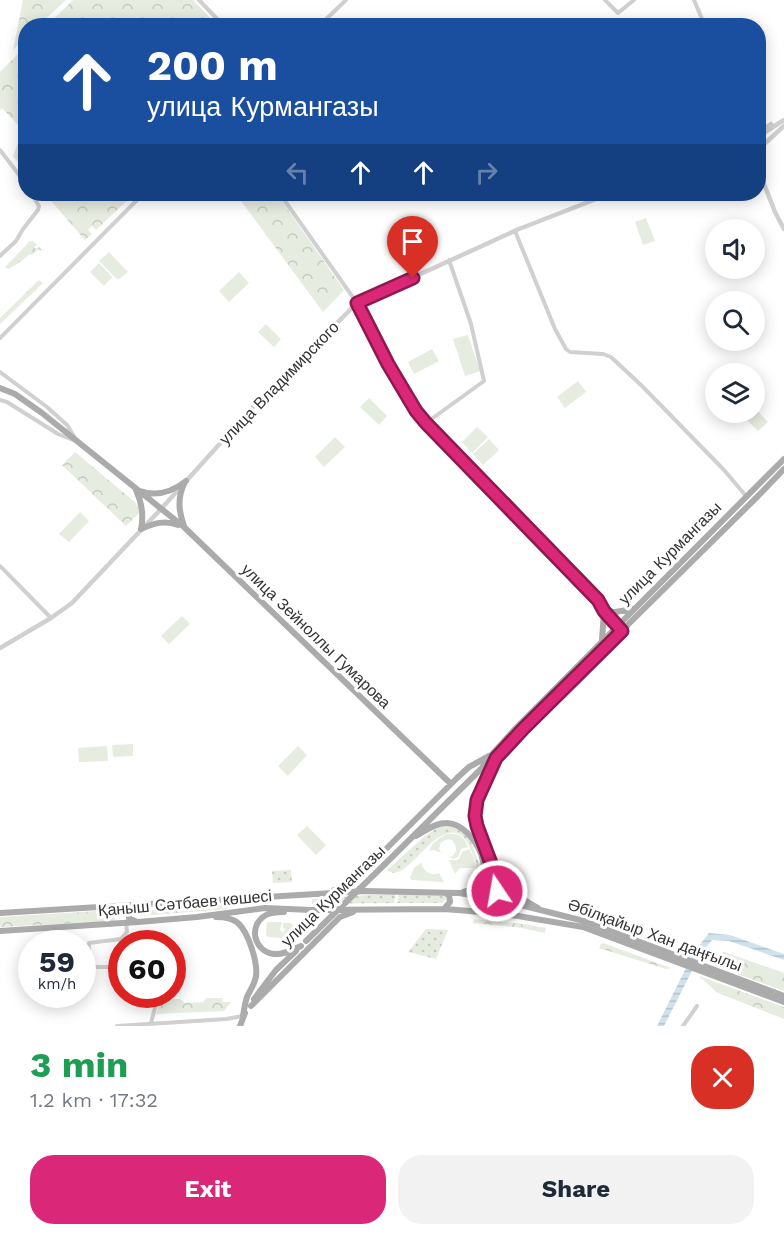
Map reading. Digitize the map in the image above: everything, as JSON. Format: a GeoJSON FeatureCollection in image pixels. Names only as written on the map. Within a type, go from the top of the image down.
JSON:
{"type":"FeatureCollection","features":[{"type":"Feature","properties":{"kind":"main road","name":"улица Зейноллы Гумарова"},"geometry":{"type":"LineString","coordinates":[[0,388],[15,394],[42,413],[184,527],[451,784]]}},
{"type":"Feature","properties":{"kind":"main road","name":"улица Курмангазы"},"geometry":{"type":"LineString","coordinates":[[585,662],[602,641],[619,628],[633,609],[784,459]]}},
{"type":"Feature","properties":{"kind":"main road","name":"улица Курмангазы"},"geometry":{"type":"LineString","coordinates":[[240,1026],[243,1016],[276,970],[482,768],[489,765],[524,724],[585,662],[784,469]]}},
{"type":"Feature","properties":{"kind":"main road"},"geometry":{"type":"LineString","coordinates":[[136,489],[161,494],[186,481]]}},
{"type":"Feature","properties":{"kind":"main road"},"geometry":{"type":"LineString","coordinates":[[184,527],[179,503],[186,481]]}},
{"type":"Feature","properties":{"kind":"main road"},"geometry":{"type":"LineString","coordinates":[[136,489],[142,508],[141,529]]}},
{"type":"Feature","properties":{"kind":"main road"},"geometry":{"type":"LineString","coordinates":[[141,529],[161,522],[184,527]]}},
{"type":"Feature","properties":{"kind":"main road"},"geometry":{"type":"LineString","coordinates":[[602,641],[604,611],[633,609]]}},
{"type":"Feature","properties":{"kind":"main road"},"geometry":{"type":"LineString","coordinates":[[325,893],[357,878],[469,767],[495,756]]}},
{"type":"Feature","properties":{"kind":"main road"},"geometry":{"type":"LineString","coordinates":[[490,913],[494,910],[497,891],[492,866],[477,826],[475,806],[495,756]]}},
{"type":"Feature","properties":{"kind":"main road"},"geometry":{"type":"LineString","coordinates":[[410,839],[436,825],[447,823],[457,824],[468,833],[474,840],[484,862],[484,874],[477,887],[459,893]]}},
{"type":"Feature","properties":{"kind":"main road"},"geometry":{"type":"LineString","coordinates":[[492,866],[500,879],[513,892],[546,912]]}},
{"type":"Feature","properties":{"kind":"main road"},"geometry":{"type":"LineString","coordinates":[[444,892],[450,899],[444,909]]}},
{"type":"Feature","properties":{"kind":"main road","name":"Қаныш Сәтбаев көшесі"},"geometry":{"type":"LineString","coordinates":[[0,913],[325,893],[444,892]]}},
{"type":"Feature","properties":{"kind":"main road","name":"Әбілқайыр Хан даңғылы"},"geometry":{"type":"LineString","coordinates":[[444,892],[496,899],[574,919],[604,928],[677,960]]}},
{"type":"Feature","properties":{"kind":"main road"},"geometry":{"type":"LineString","coordinates":[[226,900],[230,908],[227,912]]}},
{"type":"Feature","properties":{"kind":"main road"},"geometry":{"type":"LineString","coordinates":[[138,905],[132,908],[129,914],[129,918],[138,922]]}},
{"type":"Feature","properties":{"kind":"main road","name":"Қаныш Сәтбаев көшесі"},"geometry":{"type":"LineString","coordinates":[[0,931],[197,917],[265,908],[444,909]]}},
{"type":"Feature","properties":{"kind":"main road","name":"Әбілқайыр Хан даңғылы"},"geometry":{"type":"LineString","coordinates":[[444,909],[562,922],[583,927],[784,996]]}},
{"type":"Feature","properties":{"kind":"main road"},"geometry":{"type":"LineString","coordinates":[[304,943],[281,954],[266,952],[256,941],[255,928],[263,916],[270,913],[311,910]]}},
{"type":"Feature","properties":{"kind":"main road"},"geometry":{"type":"LineString","coordinates":[[250,1006],[340,917],[360,910]]}},
{"type":"Feature","properties":{"kind":"main road"},"geometry":{"type":"LineString","coordinates":[[197,917],[222,917],[236,921],[241,925],[248,939],[256,960],[257,974],[243,1016]]}},
{"type":"Feature","properties":{"kind":"main road","name":"Әбілқайыр Хан даңғылы"},"geometry":{"type":"LineString","coordinates":[[702,969],[784,1002]]}},
{"type":"Feature","properties":{"kind":"street"},"geometry":{"type":"LineString","coordinates":[[199,0],[216,18]]}},
{"type":"Feature","properties":{"kind":"street"},"geometry":{"type":"LineString","coordinates":[[327,18],[346,0]]}},
{"type":"Feature","properties":{"kind":"street"},"geometry":{"type":"LineString","coordinates":[[605,0],[618,13],[634,0]]}},
{"type":"Feature","properties":{"kind":"street"},"geometry":{"type":"LineString","coordinates":[[694,0],[702,18]]}},
{"type":"Feature","properties":{"kind":"street"},"geometry":{"type":"LineString","coordinates":[[766,128],[784,118]]}},
{"type":"Feature","properties":{"kind":"street"},"geometry":{"type":"LineString","coordinates":[[766,131],[784,118]]}},
{"type":"Feature","properties":{"kind":"street"},"geometry":{"type":"LineString","coordinates":[[766,142],[784,126]]}},
{"type":"Feature","properties":{"kind":"street"},"geometry":{"type":"LineString","coordinates":[[0,150],[18,174]]}},
{"type":"Feature","properties":{"kind":"street"},"geometry":{"type":"LineString","coordinates":[[766,191],[774,212],[784,229]]}},
{"type":"Feature","properties":{"kind":"street"},"geometry":{"type":"LineString","coordinates":[[0,256],[16,241],[22,229],[38,210],[39,206],[36,201]]}},
{"type":"Feature","properties":{"kind":"street"},"geometry":{"type":"LineString","coordinates":[[0,338],[136,201]]}},
{"type":"Feature","properties":{"kind":"street"},"geometry":{"type":"LineString","coordinates":[[285,201],[357,303],[388,364],[416,411],[598,600],[604,611],[619,628]]}},
{"type":"Feature","properties":{"kind":"street","name":"улица Владимирского"},"geometry":{"type":"LineString","coordinates":[[0,648],[51,618],[79,596],[252,408],[357,303],[515,231],[591,201]]}},
{"type":"Feature","properties":{"kind":"street"},"geometry":{"type":"LineString","coordinates":[[515,231],[555,329],[566,349],[570,352],[603,354],[611,357],[724,470],[746,496]]}},
{"type":"Feature","properties":{"kind":"street"},"geometry":{"type":"LineString","coordinates":[[426,423],[484,381],[471,324],[449,260]]}},
{"type":"Feature","properties":{"kind":"street"},"geometry":{"type":"LineString","coordinates":[[0,372],[47,407],[67,425],[77,441]]}},
{"type":"Feature","properties":{"kind":"street"},"geometry":{"type":"LineString","coordinates":[[0,400],[7,402],[58,434],[77,441]]}},
{"type":"Feature","properties":{"kind":"street"},"geometry":{"type":"LineString","coordinates":[[0,566],[51,618]]}},
{"type":"Feature","properties":{"kind":"street"},"geometry":{"type":"LineString","coordinates":[[126,923],[127,930]]}},
{"type":"Feature","properties":{"kind":"street"},"geometry":{"type":"LineString","coordinates":[[108,941],[89,943],[88,967],[108,967]]}},
{"type":"Feature","properties":{"kind":"street"},"geometry":{"type":"LineString","coordinates":[[683,1026],[697,1006]]}},
{"type":"Feature","properties":{"kind":"street"},"geometry":{"type":"LineString","coordinates":[[151,1023],[155,1008]]}},
{"type":"Feature","properties":{"kind":"street"},"geometry":{"type":"LineString","coordinates":[[117,1026],[243,1016]]}},
{"type":"Feature","properties":{"kind":"green space"},"geometry":{"type":"Polygon","coordinates":[[[23,0],[66,0],[47,18],[19,18],[23,0]]]}},
{"type":"Feature","properties":{"kind":"green space"},"geometry":{"type":"Polygon","coordinates":[[[73,0],[193,0],[210,18],[54,18],[73,0]]]}},
{"type":"Feature","properties":{"kind":"green space"},"geometry":{"type":"Polygon","coordinates":[[[18,25],[18,45],[13,50],[18,25]]]}},
{"type":"Feature","properties":{"kind":"green space"},"geometry":{"type":"Polygon","coordinates":[[[18,54],[18,125],[2,108],[0,110],[0,72],[18,54]]]}},
{"type":"Feature","properties":{"kind":"green space"},"geometry":{"type":"Polygon","coordinates":[[[18,143],[18,162],[13,156],[18,143]]]}},
{"type":"Feature","properties":{"kind":"green space"},"geometry":{"type":"Polygon","coordinates":[[[51,201],[127,201],[96,230],[92,226],[88,230],[92,234],[85,240],[51,201]]]}},
{"type":"Feature","properties":{"kind":"green space"},"geometry":{"type":"Polygon","coordinates":[[[241,201],[282,201],[344,290],[323,312],[241,201]]]}},
{"type":"Feature","properties":{"kind":"green space"},"geometry":{"type":"Polygon","coordinates":[[[646,218],[655,241],[643,245],[635,222],[646,218]]]}},
{"type":"Feature","properties":{"kind":"green space"},"geometry":{"type":"Polygon","coordinates":[[[30,241],[37,245],[34,247],[36,249],[39,247],[42,250],[30,254],[8,269],[5,267],[30,241]]]}},
{"type":"Feature","properties":{"kind":"green space"},"geometry":{"type":"Polygon","coordinates":[[[109,252],[128,272],[118,280],[99,261],[109,252]]]}},
{"type":"Feature","properties":{"kind":"green space"},"geometry":{"type":"Polygon","coordinates":[[[99,263],[112,277],[104,286],[90,272],[99,263]]]}},
{"type":"Feature","properties":{"kind":"green space"},"geometry":{"type":"Polygon","coordinates":[[[239,272],[249,283],[229,302],[219,291],[239,272]]]}},
{"type":"Feature","properties":{"kind":"green space"},"geometry":{"type":"Polygon","coordinates":[[[39,280],[43,283],[0,324],[0,318],[39,280]]]}},
{"type":"Feature","properties":{"kind":"green space"},"geometry":{"type":"Polygon","coordinates":[[[266,324],[281,339],[274,347],[258,332],[266,324]]]}},
{"type":"Feature","properties":{"kind":"green space"},"geometry":{"type":"Polygon","coordinates":[[[468,335],[480,371],[465,376],[453,339],[468,335]]]}},
{"type":"Feature","properties":{"kind":"green space"},"geometry":{"type":"Polygon","coordinates":[[[432,349],[439,361],[414,374],[408,362],[432,349]]]}},
{"type":"Feature","properties":{"kind":"green space"},"geometry":{"type":"Polygon","coordinates":[[[578,381],[586,392],[565,408],[557,397],[578,381]]]}},
{"type":"Feature","properties":{"kind":"green space"},"geometry":{"type":"Polygon","coordinates":[[[369,398],[387,416],[379,425],[360,407],[369,398]]]}},
{"type":"Feature","properties":{"kind":"green space"},"geometry":{"type":"Polygon","coordinates":[[[765,419],[768,422],[758,431],[750,423],[765,423],[765,419]]]}},
{"type":"Feature","properties":{"kind":"green space"},"geometry":{"type":"Polygon","coordinates":[[[477,427],[488,437],[472,453],[462,442],[477,427]]]}},
{"type":"Feature","properties":{"kind":"green space"},"geometry":{"type":"Polygon","coordinates":[[[335,437],[345,447],[324,467],[315,457],[335,437]]]}},
{"type":"Feature","properties":{"kind":"green space"},"geometry":{"type":"Polygon","coordinates":[[[489,439],[499,450],[483,465],[473,454],[489,439]]]}},
{"type":"Feature","properties":{"kind":"green space"},"geometry":{"type":"Polygon","coordinates":[[[75,452],[136,503],[140,512],[126,526],[62,465],[75,452]]]}},
{"type":"Feature","properties":{"kind":"green space"},"geometry":{"type":"Polygon","coordinates":[[[80,512],[89,521],[69,542],[59,534],[80,512]]]}},
{"type":"Feature","properties":{"kind":"green space"},"geometry":{"type":"Polygon","coordinates":[[[182,616],[190,624],[169,644],[161,636],[182,616]]]}},
{"type":"Feature","properties":{"kind":"green space"},"geometry":{"type":"Polygon","coordinates":[[[133,744],[133,756],[113,757],[112,745],[133,744]]]}},
{"type":"Feature","properties":{"kind":"green space"},"geometry":{"type":"Polygon","coordinates":[[[107,746],[108,761],[79,762],[78,748],[107,746]]]}},
{"type":"Feature","properties":{"kind":"green space"},"geometry":{"type":"Polygon","coordinates":[[[298,746],[307,755],[288,776],[278,766],[298,746]]]}},
{"type":"Feature","properties":{"kind":"green space"},"geometry":{"type":"Polygon","coordinates":[[[441,825],[455,826],[470,839],[480,867],[476,868],[474,856],[465,839],[456,833],[437,838],[402,870],[394,873],[387,870],[425,836],[441,825]]]}},
{"type":"Feature","properties":{"kind":"green space"},"geometry":{"type":"Polygon","coordinates":[[[307,826],[326,845],[316,855],[297,835],[307,826]]]}},
{"type":"Feature","properties":{"kind":"green space"},"geometry":{"type":"Polygon","coordinates":[[[446,834],[460,836],[468,847],[461,849],[459,856],[454,859],[446,856],[451,857],[456,851],[455,844],[449,839],[441,842],[439,849],[441,853],[434,850],[429,851],[433,843],[446,834]]]}},
{"type":"Feature","properties":{"kind":"green space"},"geometry":{"type":"Polygon","coordinates":[[[469,849],[474,858],[475,868],[460,868],[455,874],[449,860],[458,860],[462,852],[469,849]]]}},
{"type":"Feature","properties":{"kind":"green space"},"geometry":{"type":"Polygon","coordinates":[[[421,863],[428,873],[439,873],[444,882],[412,880],[410,878],[414,868],[421,863]]]}},
{"type":"Feature","properties":{"kind":"green space"},"geometry":{"type":"Polygon","coordinates":[[[291,870],[292,882],[273,883],[272,871],[291,870]]]}},
{"type":"Feature","properties":{"kind":"green space"},"geometry":{"type":"Polygon","coordinates":[[[396,893],[394,903],[312,904],[312,899],[396,893]]]}},
{"type":"Feature","properties":{"kind":"green space"},"geometry":{"type":"Polygon","coordinates":[[[399,893],[445,895],[446,899],[442,903],[397,903],[399,893]]]}},
{"type":"Feature","properties":{"kind":"green space"},"geometry":{"type":"Polygon","coordinates":[[[226,905],[227,909],[140,916],[140,911],[226,905]]]}},
{"type":"Feature","properties":{"kind":"green space"},"geometry":{"type":"Polygon","coordinates":[[[114,910],[115,921],[0,927],[0,917],[114,910]]]}},
{"type":"Feature","properties":{"kind":"green space"},"geometry":{"type":"Polygon","coordinates":[[[474,919],[546,928],[545,933],[473,923],[474,919]]]}},
{"type":"Feature","properties":{"kind":"green space"},"geometry":{"type":"Polygon","coordinates":[[[267,922],[282,922],[280,930],[283,933],[285,930],[283,923],[291,923],[296,928],[295,934],[281,938],[268,937],[266,935],[267,922]]]}},
{"type":"Feature","properties":{"kind":"green space"},"geometry":{"type":"Polygon","coordinates":[[[426,929],[448,930],[436,959],[408,952],[426,929]]]}},
{"type":"Feature","properties":{"kind":"green space"},"geometry":{"type":"Polygon","coordinates":[[[603,943],[671,968],[666,969],[599,948],[603,943]]]}},
{"type":"Feature","properties":{"kind":"green space"},"geometry":{"type":"Polygon","coordinates":[[[724,952],[784,973],[784,991],[713,965],[717,957],[724,952]]]}},
{"type":"Feature","properties":{"kind":"green space"},"geometry":{"type":"Polygon","coordinates":[[[699,976],[784,1007],[784,1019],[718,993],[699,976]]]}},
{"type":"Feature","properties":{"kind":"green space"},"geometry":{"type":"Polygon","coordinates":[[[207,998],[222,998],[223,1002],[231,1002],[224,1011],[156,1014],[158,1008],[186,1008],[186,1003],[203,1002],[207,998]]]}},
{"type":"Feature","properties":{"kind":"water"},"geometry":{"type":"Polygon","coordinates":[[[709,933],[730,935],[784,954],[784,960],[729,941],[712,940],[700,955],[664,1026],[657,1026],[694,952],[709,933]]]}},
{"type":"Feature","properties":{"kind":"route"},"geometry":{"type":"LineString","coordinates":[[413,278],[357,303],[388,364],[416,411],[426,423],[598,600],[604,611],[622,631],[496,758],[477,800],[475,816],[492,866],[497,891]]}}]}
